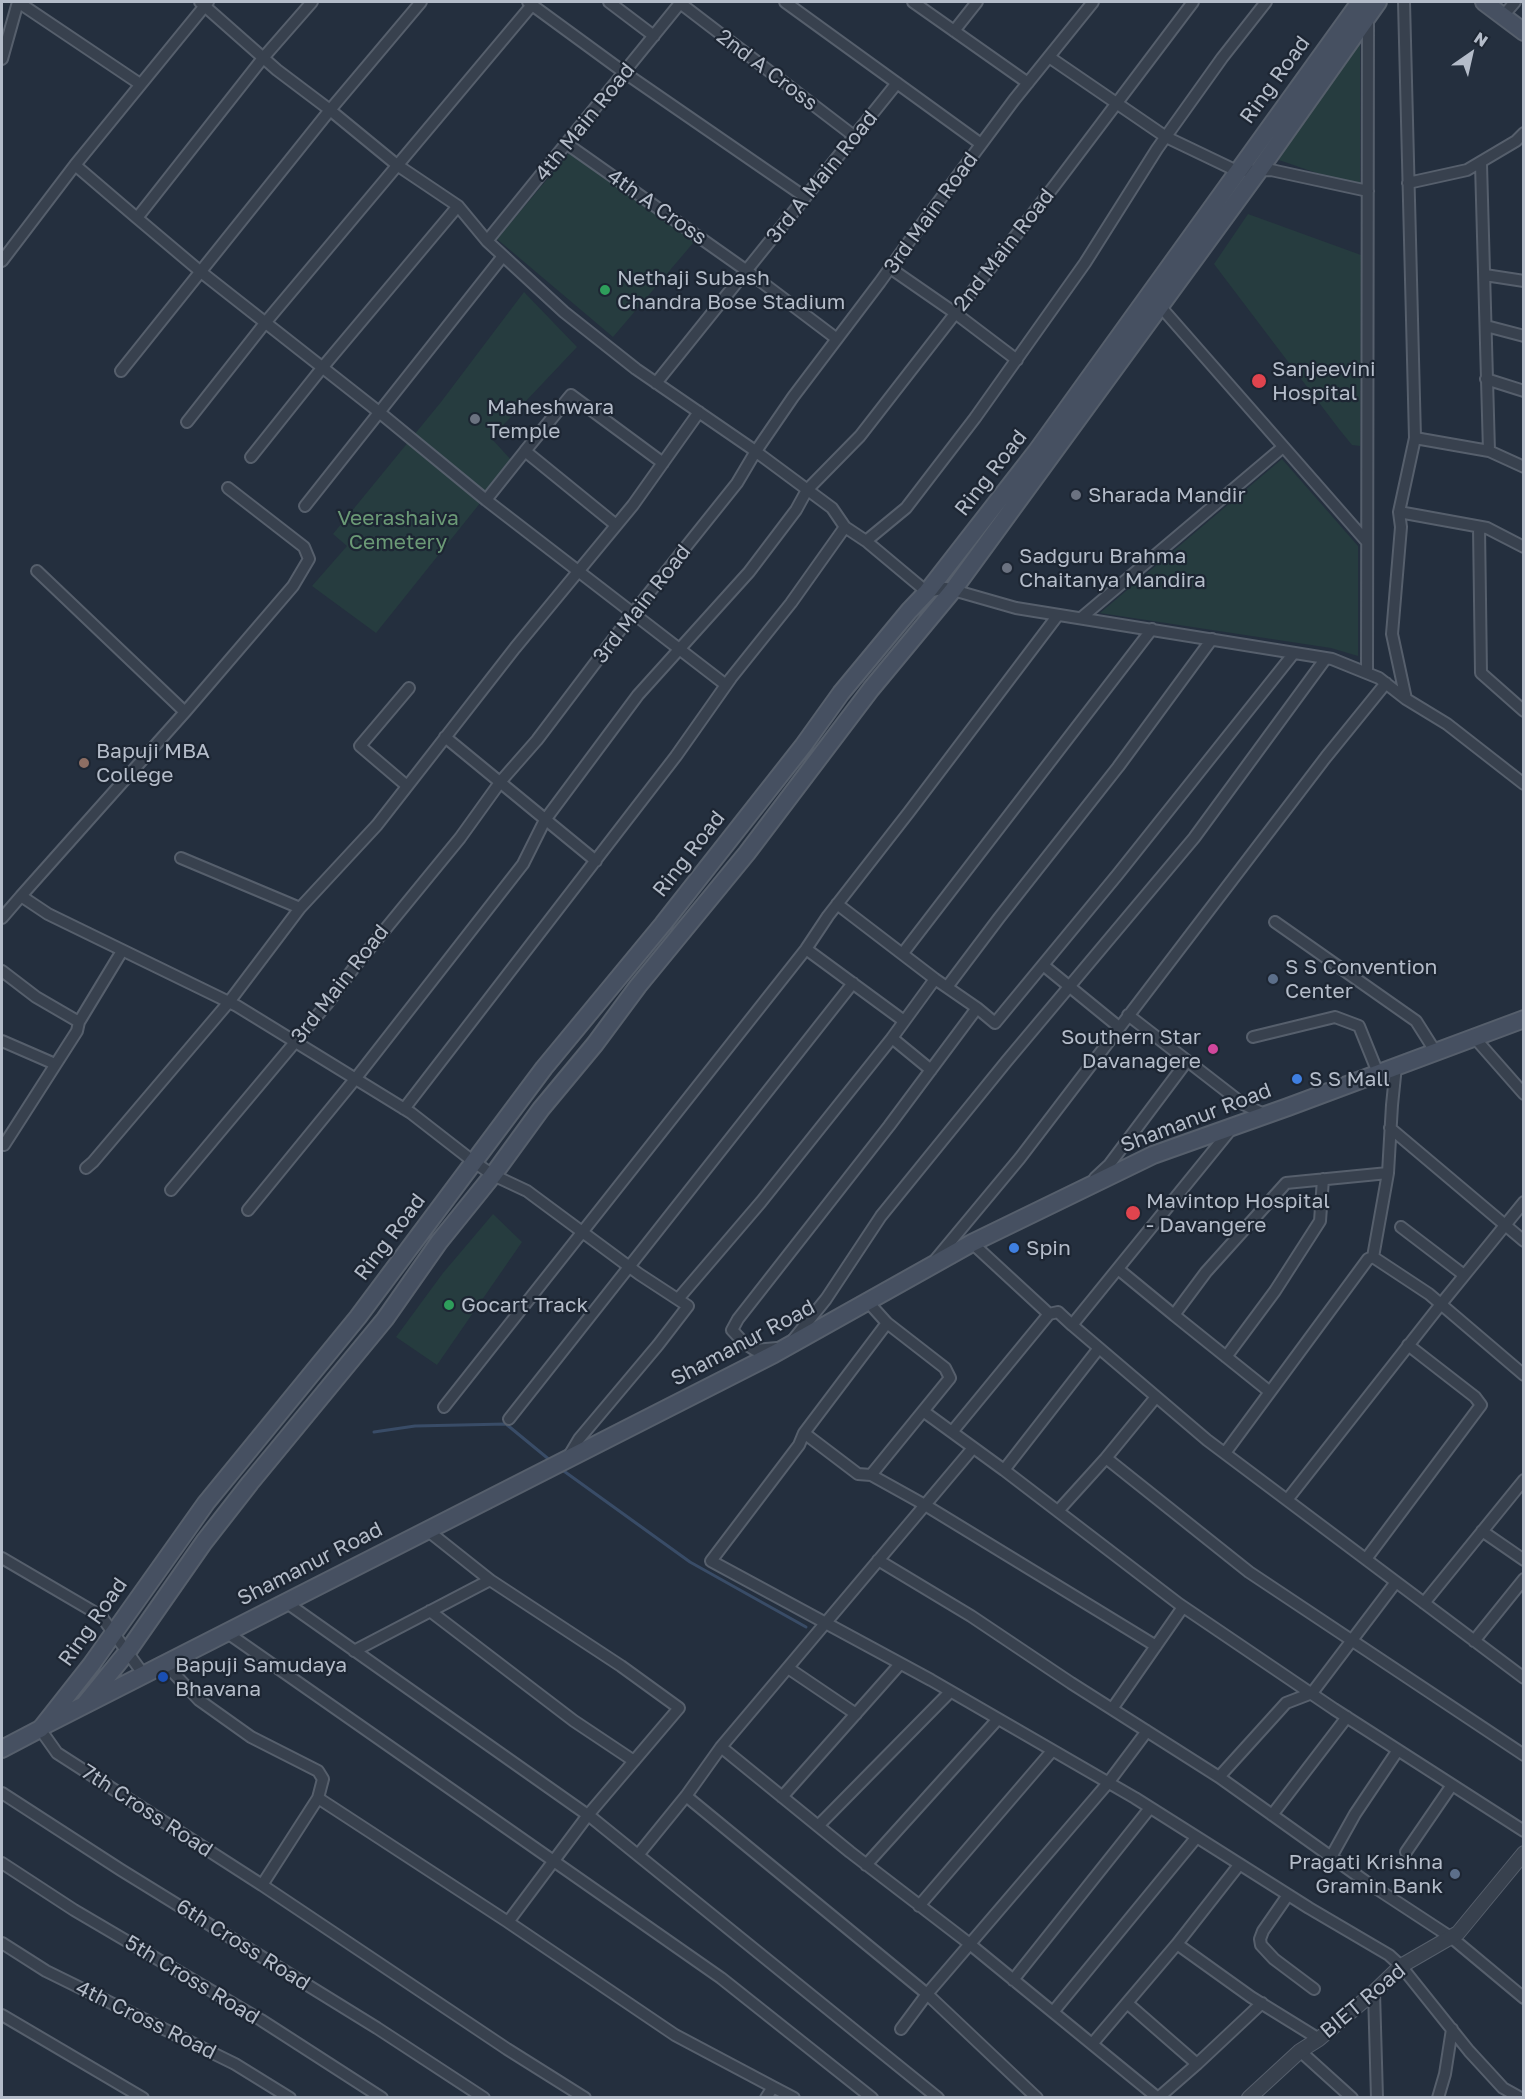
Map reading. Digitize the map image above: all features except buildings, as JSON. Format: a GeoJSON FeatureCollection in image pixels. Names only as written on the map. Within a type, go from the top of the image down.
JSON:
{"type":"FeatureCollection","features":[{"type":"Feature","properties":{"kind":"main road","name":"Ring Road"},"geometry":{"type":"LineString","coordinates":[[42,1727],[114,1633],[206,1503],[326,1358],[544,1068],[663,924],[856,674],[927,592],[1036,452],[1237,171],[1364,9],[1378,2]]}},
{"type":"Feature","properties":{"kind":"main road"},"geometry":{"type":"LineString","coordinates":[[1484,2],[1524,32]]}},
{"type":"Feature","properties":{"kind":"main road","name":"Ring Road"},"geometry":{"type":"LineString","coordinates":[[84,1705],[128,1651],[204,1542],[249,1483],[384,1319],[439,1242],[541,1109],[638,986],[747,854],[871,689],[953,590],[1260,169],[1364,9]]}},
{"type":"Feature","properties":{"kind":"main road","name":"Shamanur Road"},"geometry":{"type":"LineString","coordinates":[[2,1749],[226,1632],[787,1347],[972,1243],[1077,1194],[1153,1155],[1524,1019]]}},
{"type":"Feature","properties":{"kind":"main road"},"geometry":{"type":"LineString","coordinates":[[2,1737],[54,1712],[101,1684]]}},
{"type":"Feature","properties":{"kind":"street"},"geometry":{"type":"LineString","coordinates":[[2,59],[18,2],[140,84]]}},
{"type":"Feature","properties":{"kind":"street"},"geometry":{"type":"LineString","coordinates":[[137,218],[263,58],[312,2]]}},
{"type":"Feature","properties":{"kind":"street"},"geometry":{"type":"LineString","coordinates":[[121,371],[330,110],[421,2]]}},
{"type":"Feature","properties":{"kind":"street"},"geometry":{"type":"LineString","coordinates":[[609,2],[654,36]]}},
{"type":"Feature","properties":{"kind":"street","name":"4th Main Road"},"geometry":{"type":"LineString","coordinates":[[486,241],[625,73],[680,2]]}},
{"type":"Feature","properties":{"kind":"street","name":"2nd A Cross"},"geometry":{"type":"LineString","coordinates":[[680,2],[854,136]]}},
{"type":"Feature","properties":{"kind":"street"},"geometry":{"type":"LineString","coordinates":[[784,2],[981,144]]}},
{"type":"Feature","properties":{"kind":"street"},"geometry":{"type":"LineString","coordinates":[[954,31],[976,2]]}},
{"type":"Feature","properties":{"kind":"street","name":"3rd Main Road"},"geometry":{"type":"LineString","coordinates":[[171,1190],[327,1004],[737,483],[756,451],[794,397],[981,144],[1093,2]]}},
{"type":"Feature","properties":{"kind":"street","name":"2nd Main Road"},"geometry":{"type":"LineString","coordinates":[[248,1210],[356,1078],[523,864],[545,820],[638,695],[748,572],[796,510],[807,490],[860,436],[1193,2]]}},
{"type":"Feature","properties":{"kind":"street"},"geometry":{"type":"LineString","coordinates":[[867,542],[906,508],[975,418],[1085,262],[1166,137],[1222,58],[1266,2]]}},
{"type":"Feature","properties":{"kind":"street"},"geometry":{"type":"LineString","coordinates":[[1404,2],[1415,438],[1399,512],[1401,527],[1392,634],[1406,699]]}},
{"type":"Feature","properties":{"kind":"street"},"geometry":{"type":"LineString","coordinates":[[1503,16],[1515,2]]}},
{"type":"Feature","properties":{"kind":"street"},"geometry":{"type":"LineString","coordinates":[[2,261],[75,165],[205,3],[263,58],[397,165],[458,206],[486,241],[564,312],[656,383],[756,451],[832,508],[845,527],[867,542],[927,592],[946,588],[1016,608],[1326,658],[1367,673],[1386,683],[1406,699],[1447,724],[1524,784]]}},
{"type":"Feature","properties":{"kind":"street"},"geometry":{"type":"LineString","coordinates":[[187,422],[265,322],[530,3],[625,73],[805,197]]}},
{"type":"Feature","properties":{"kind":"street"},"geometry":{"type":"LineString","coordinates":[[919,3],[954,31],[1028,83]]}},
{"type":"Feature","properties":{"kind":"street"},"geometry":{"type":"LineString","coordinates":[[1364,9],[1368,191],[1367,673]]}},
{"type":"Feature","properties":{"kind":"street"},"geometry":{"type":"LineString","coordinates":[[1049,57],[1166,137],[1237,171],[1270,170],[1368,191]]}},
{"type":"Feature","properties":{"kind":"street","name":"3rd A Main Road"},"geometry":{"type":"LineString","coordinates":[[656,383],[897,83]]}},
{"type":"Feature","properties":{"kind":"street"},"geometry":{"type":"LineString","coordinates":[[1408,183],[1467,170],[1521,140]]}},
{"type":"Feature","properties":{"kind":"street","name":"4th A Cross"},"geometry":{"type":"LineString","coordinates":[[567,144],[747,271],[837,339]]}},
{"type":"Feature","properties":{"kind":"street"},"geometry":{"type":"LineString","coordinates":[[1481,164],[1489,451]]}},
{"type":"Feature","properties":{"kind":"street"},"geometry":{"type":"LineString","coordinates":[[75,165],[201,272],[379,412],[486,500],[726,685]]}},
{"type":"Feature","properties":{"kind":"street"},"geometry":{"type":"LineString","coordinates":[[250,457],[458,206]]}},
{"type":"Feature","properties":{"kind":"street"},"geometry":{"type":"LineString","coordinates":[[306,506],[502,256]]}},
{"type":"Feature","properties":{"kind":"street"},"geometry":{"type":"LineString","coordinates":[[890,268],[1017,360]]}},
{"type":"Feature","properties":{"kind":"street"},"geometry":{"type":"LineString","coordinates":[[1485,275],[1524,281]]}},
{"type":"Feature","properties":{"kind":"street"},"geometry":{"type":"LineString","coordinates":[[1160,306],[1367,543]]}},
{"type":"Feature","properties":{"kind":"street"},"geometry":{"type":"LineString","coordinates":[[1486,326],[1524,336]]}},
{"type":"Feature","properties":{"kind":"street"},"geometry":{"type":"LineString","coordinates":[[1486,380],[1524,391]]}},
{"type":"Feature","properties":{"kind":"street"},"geometry":{"type":"LineString","coordinates":[[486,500],[571,395],[663,463]]}},
{"type":"Feature","properties":{"kind":"street"},"geometry":{"type":"LineString","coordinates":[[86,1168],[229,1002],[300,908],[377,825],[578,570],[633,505],[699,412]]}},
{"type":"Feature","properties":{"kind":"street"},"geometry":{"type":"LineString","coordinates":[[1415,438],[1489,451],[1524,467]]}},
{"type":"Feature","properties":{"kind":"street"},"geometry":{"type":"LineString","coordinates":[[1081,618],[1283,447]]}},
{"type":"Feature","properties":{"kind":"street"},"geometry":{"type":"LineString","coordinates":[[525,451],[616,525]]}},
{"type":"Feature","properties":{"kind":"street"},"geometry":{"type":"LineString","coordinates":[[2,918],[185,712],[293,585],[309,560],[304,547],[228,488]]}},
{"type":"Feature","properties":{"kind":"street"},"geometry":{"type":"LineString","coordinates":[[1399,512],[1487,528],[1524,547]]}},
{"type":"Feature","properties":{"kind":"street"},"geometry":{"type":"LineString","coordinates":[[404,1109],[676,756],[726,685],[791,603],[845,527]]}},
{"type":"Feature","properties":{"kind":"street"},"geometry":{"type":"LineString","coordinates":[[1479,527],[1480,673],[1524,711]]}},
{"type":"Feature","properties":{"kind":"street"},"geometry":{"type":"LineString","coordinates":[[37,571],[185,712]]}},
{"type":"Feature","properties":{"kind":"street"},"geometry":{"type":"LineString","coordinates":[[444,1407],[806,949],[837,904],[1058,615]]}},
{"type":"Feature","properties":{"kind":"street"},"geometry":{"type":"LineString","coordinates":[[903,953],[1152,629]]}},
{"type":"Feature","properties":{"kind":"street"},"geometry":{"type":"LineString","coordinates":[[947,987],[1118,768],[1212,639]]}},
{"type":"Feature","properties":{"kind":"street"},"geometry":{"type":"LineString","coordinates":[[837,904],[994,1023],[1118,874],[1294,653]]}},
{"type":"Feature","properties":{"kind":"street"},"geometry":{"type":"LineString","coordinates":[[976,1008],[931,1070],[738,1319],[732,1330],[744,1343],[755,1350],[787,1347],[826,1299],[881,1216],[1194,838],[1326,658]]}},
{"type":"Feature","properties":{"kind":"street"},"geometry":{"type":"LineString","coordinates":[[928,1269],[1020,1158],[1326,757],[1386,683]]}},
{"type":"Feature","properties":{"kind":"street"},"geometry":{"type":"LineString","coordinates":[[407,786],[360,746],[409,688]]}},
{"type":"Feature","properties":{"kind":"street"},"geometry":{"type":"LineString","coordinates":[[445,737],[596,861]]}},
{"type":"Feature","properties":{"kind":"street"},"geometry":{"type":"LineString","coordinates":[[181,858],[300,908]]}},
{"type":"Feature","properties":{"kind":"street"},"geometry":{"type":"LineString","coordinates":[[21,896],[48,914],[229,1002],[296,1041],[404,1109],[474,1162],[527,1191],[688,1306],[560,1462]]}},
{"type":"Feature","properties":{"kind":"street"},"geometry":{"type":"LineString","coordinates":[[1275,922],[1416,1021],[1435,1051]]}},
{"type":"Feature","properties":{"kind":"street"},"geometry":{"type":"LineString","coordinates":[[806,949],[904,1022]]}},
{"type":"Feature","properties":{"kind":"street"},"geometry":{"type":"LineString","coordinates":[[4,1145],[77,1031],[79,1022],[122,951]]}},
{"type":"Feature","properties":{"kind":"street"},"geometry":{"type":"LineString","coordinates":[[1043,965],[1119,1027]]}},
{"type":"Feature","properties":{"kind":"street"},"geometry":{"type":"LineString","coordinates":[[2,971],[36,997],[79,1022]]}},
{"type":"Feature","properties":{"kind":"street"},"geometry":{"type":"LineString","coordinates":[[678,1299],[761,1202],[892,1038],[935,979]]}},
{"type":"Feature","properties":{"kind":"street"},"geometry":{"type":"LineString","coordinates":[[509,1419],[853,983]]}},
{"type":"Feature","properties":{"kind":"street"},"geometry":{"type":"LineString","coordinates":[[1128,1015],[1243,1104],[1267,1115]]}},
{"type":"Feature","properties":{"kind":"street"},"geometry":{"type":"LineString","coordinates":[[1253,1037],[1335,1017],[1359,1026],[1378,1073]]}},
{"type":"Feature","properties":{"kind":"street"},"geometry":{"type":"LineString","coordinates":[[1473,1036],[1524,1094]]}},
{"type":"Feature","properties":{"kind":"street"},"geometry":{"type":"LineString","coordinates":[[892,1038],[931,1070]]}},
{"type":"Feature","properties":{"kind":"street"},"geometry":{"type":"LineString","coordinates":[[2,1041],[55,1064]]}},
{"type":"Feature","properties":{"kind":"street"},"geometry":{"type":"LineString","coordinates":[[1077,1194],[1109,1165],[1187,1061]]}},
{"type":"Feature","properties":{"kind":"street"},"geometry":{"type":"LineString","coordinates":[[1373,1257],[1388,1173],[1396,1066]]}},
{"type":"Feature","properties":{"kind":"street"},"geometry":{"type":"LineString","coordinates":[[1072,1325],[1206,1163],[1233,1126]]}},
{"type":"Feature","properties":{"kind":"street"},"geometry":{"type":"LineString","coordinates":[[1390,1128],[1524,1241]]}},
{"type":"Feature","properties":{"kind":"street"},"geometry":{"type":"LineString","coordinates":[[1174,1315],[1206,1272],[1286,1183],[1388,1173]]}},
{"type":"Feature","properties":{"kind":"street"},"geometry":{"type":"LineString","coordinates":[[1226,1357],[1275,1291],[1320,1221],[1323,1179]]}},
{"type":"Feature","properties":{"kind":"street"},"geometry":{"type":"LineString","coordinates":[[1287,1500],[1524,1202]]}},
{"type":"Feature","properties":{"kind":"street"},"geometry":{"type":"LineString","coordinates":[[1401,1227],[1464,1275]]}},
{"type":"Feature","properties":{"kind":"street"},"geometry":{"type":"LineString","coordinates":[[972,1243],[1049,1314]]}},
{"type":"Feature","properties":{"kind":"street"},"geometry":{"type":"LineString","coordinates":[[1373,1257],[1441,1304],[1524,1375]]}},
{"type":"Feature","properties":{"kind":"street"},"geometry":{"type":"LineString","coordinates":[[1225,1453],[1368,1259],[1373,1257]]}},
{"type":"Feature","properties":{"kind":"street"},"geometry":{"type":"LineString","coordinates":[[1118,1269],[1270,1392]]}},
{"type":"Feature","properties":{"kind":"street"},"geometry":{"type":"LineString","coordinates":[[868,1302],[887,1323],[945,1368],[950,1378],[871,1475]]}},
{"type":"Feature","properties":{"kind":"street"},"geometry":{"type":"LineString","coordinates":[[952,1432],[1049,1314],[1058,1312],[1225,1453],[1524,1678]]}},
{"type":"Feature","properties":{"kind":"street"},"geometry":{"type":"LineString","coordinates":[[887,1323],[711,1561],[900,1664],[1108,1783],[1389,1955],[1401,1966],[1505,2093],[1521,2097]]}},
{"type":"Feature","properties":{"kind":"street"},"geometry":{"type":"LineString","coordinates":[[1366,1559],[1481,1405],[1475,1397],[1408,1345]]}},
{"type":"Feature","properties":{"kind":"street"},"geometry":{"type":"LineString","coordinates":[[1004,1470],[1099,1348]]}},
{"type":"Feature","properties":{"kind":"street"},"geometry":{"type":"LineString","coordinates":[[1058,1511],[1106,1458],[1156,1397]]}},
{"type":"Feature","properties":{"kind":"street"},"geometry":{"type":"LineString","coordinates":[[923,1411],[1184,1607],[1347,1717],[1524,1831]]}},
{"type":"Feature","properties":{"kind":"street"},"geometry":{"type":"LineString","coordinates":[[804,1433],[858,1474],[871,1475],[925,1505],[1156,1646]]}},
{"type":"Feature","properties":{"kind":"street"},"geometry":{"type":"LineString","coordinates":[[638,1855],[686,1796],[721,1747],[973,1448]]}},
{"type":"Feature","properties":{"kind":"street"},"geometry":{"type":"LineString","coordinates":[[1106,1458],[1249,1572],[1524,1755]]}},
{"type":"Feature","properties":{"kind":"street"},"geometry":{"type":"LineString","coordinates":[[1424,1603],[1524,1480]]}},
{"type":"Feature","properties":{"kind":"street"},"geometry":{"type":"LineString","coordinates":[[427,1530],[490,1580],[621,1666],[679,1708],[588,1815],[508,1922]]}},
{"type":"Feature","properties":{"kind":"street"},"geometry":{"type":"LineString","coordinates":[[1482,1531],[1524,1560]]}},
{"type":"Feature","properties":{"kind":"street"},"geometry":{"type":"LineString","coordinates":[[2,1558],[101,1616],[144,1675]]}},
{"type":"Feature","properties":{"kind":"street"},"geometry":{"type":"LineString","coordinates":[[878,1560],[971,1616],[1220,1777],[1331,1857],[1452,1938],[1524,1998]]}},
{"type":"Feature","properties":{"kind":"street"},"geometry":{"type":"LineString","coordinates":[[1474,1641],[1524,1579]]}},
{"type":"Feature","properties":{"kind":"street"},"geometry":{"type":"LineString","coordinates":[[354,1651],[490,1580]]}},
{"type":"Feature","properties":{"kind":"street"},"geometry":{"type":"LineString","coordinates":[[1220,1777],[1286,1703],[1311,1693],[1396,1582]]}},
{"type":"Feature","properties":{"kind":"street"},"geometry":{"type":"LineString","coordinates":[[286,1603],[588,1815],[938,2097]]}},
{"type":"Feature","properties":{"kind":"street"},"geometry":{"type":"LineString","coordinates":[[1112,1709],[1184,1607]]}},
{"type":"Feature","properties":{"kind":"street"},"geometry":{"type":"LineString","coordinates":[[430,1611],[574,1721],[633,1761]]}},
{"type":"Feature","properties":{"kind":"street"},"geometry":{"type":"LineString","coordinates":[[226,1632],[721,1978],[872,2097]]}},
{"type":"Feature","properties":{"kind":"street"},"geometry":{"type":"LineString","coordinates":[[165,1664],[199,1700],[251,1737],[318,1771],[323,1779],[318,1798],[262,1885]]}},
{"type":"Feature","properties":{"kind":"street"},"geometry":{"type":"LineString","coordinates":[[782,1797],[900,1664]]}},
{"type":"Feature","properties":{"kind":"street"},"geometry":{"type":"LineString","coordinates":[[788,1668],[856,1714]]}},
{"type":"Feature","properties":{"kind":"street"},"geometry":{"type":"LineString","coordinates":[[818,1826],[950,1692]]}},
{"type":"Feature","properties":{"kind":"street"},"geometry":{"type":"LineString","coordinates":[[1272,1815],[1347,1717]]}},
{"type":"Feature","properties":{"kind":"street"},"geometry":{"type":"LineString","coordinates":[[866,1864],[997,1720]]}},
{"type":"Feature","properties":{"kind":"street","name":"7th Cross Road"},"geometry":{"type":"LineString","coordinates":[[42,1727],[57,1753],[262,1885],[507,2049],[585,2097]]}},
{"type":"Feature","properties":{"kind":"street"},"geometry":{"type":"LineString","coordinates":[[901,2029],[927,1994],[1108,1783],[1148,1731]]}},
{"type":"Feature","properties":{"kind":"street"},"geometry":{"type":"LineString","coordinates":[[721,1747],[1158,2097],[1262,2003]]}},
{"type":"Feature","properties":{"kind":"street"},"geometry":{"type":"LineString","coordinates":[[1331,1857],[1355,1814],[1398,1750]]}},
{"type":"Feature","properties":{"kind":"street"},"geometry":{"type":"LineString","coordinates":[[920,1906],[1052,1752]]}},
{"type":"Feature","properties":{"kind":"street"},"geometry":{"type":"LineString","coordinates":[[1406,1852],[1452,1785]]}},
{"type":"Feature","properties":{"kind":"street","name":"6th Cross Road"},"geometry":{"type":"LineString","coordinates":[[2,1793],[484,2097]]}},
{"type":"Feature","properties":{"kind":"street"},"geometry":{"type":"LineString","coordinates":[[686,1796],[927,1994],[1037,2097]]}},
{"type":"Feature","properties":{"kind":"street"},"geometry":{"type":"LineString","coordinates":[[318,1798],[675,2035],[794,2097]]}},
{"type":"Feature","properties":{"kind":"street"},"geometry":{"type":"LineString","coordinates":[[1013,1980],[1150,1808]]}},
{"type":"Feature","properties":{"kind":"street"},"geometry":{"type":"LineString","coordinates":[[1053,2012],[1196,1838]]}},
{"type":"Feature","properties":{"kind":"street","name":"BIET Road"},"geometry":{"type":"LineString","coordinates":[[1256,2096],[1300,2051],[1319,2039],[1401,1966],[1458,1933],[1524,1853]]}},
{"type":"Feature","properties":{"kind":"street","name":"5th Cross Road"},"geometry":{"type":"LineString","coordinates":[[2,1863],[74,1910],[261,2020],[382,2097]]}},
{"type":"Feature","properties":{"kind":"street"},"geometry":{"type":"LineString","coordinates":[[1092,2044],[1177,1944],[1239,1865]]}},
{"type":"Feature","properties":{"kind":"street"},"geometry":{"type":"LineString","coordinates":[[1288,1894],[1263,1931],[1260,1939],[1261,1945],[1274,1959],[1314,1989]]}},
{"type":"Feature","properties":{"kind":"street","name":"4th Cross Road"},"geometry":{"type":"LineString","coordinates":[[2,1943],[46,1971],[235,2064],[290,2097]]}},
{"type":"Feature","properties":{"kind":"street"},"geometry":{"type":"LineString","coordinates":[[1177,1944],[1319,2039]]}},
{"type":"Feature","properties":{"kind":"street"},"geometry":{"type":"LineString","coordinates":[[1374,1992],[1377,2097]]}},
{"type":"Feature","properties":{"kind":"street"},"geometry":{"type":"LineString","coordinates":[[1127,2003],[1197,2064]]}},
{"type":"Feature","properties":{"kind":"street"},"geometry":{"type":"LineString","coordinates":[[2,2015],[143,2097]]}},
{"type":"Feature","properties":{"kind":"street"},"geometry":{"type":"LineString","coordinates":[[1438,2097],[1445,2074],[1452,2029]]}},
{"type":"Feature","properties":{"kind":"street"},"geometry":{"type":"LineString","coordinates":[[1300,2051],[1352,2097]]}},
{"type":"Feature","properties":{"kind":"street"},"geometry":{"type":"LineString","coordinates":[[765,2097],[773,2087]]}},
{"type":"Feature","properties":{"kind":"green space"},"geometry":{"type":"Polygon","coordinates":[[[1360,37],[1360,188],[1276,159],[1360,37]]]}},
{"type":"Feature","properties":{"kind":"green space","name":"Nethaji Subash Chandra Bose Stadium"},"geometry":{"type":"Polygon","coordinates":[[[571,151],[694,242],[613,337],[497,239],[571,151]]]}},
{"type":"Feature","properties":{"kind":"green space"},"geometry":{"type":"Polygon","coordinates":[[[1248,214],[1361,255],[1360,446],[1352,445],[1339,429],[1214,264],[1248,214]]]}},
{"type":"Feature","properties":{"kind":"green space","name":"Veerashaiva Cemetery"},"geometry":{"type":"Polygon","coordinates":[[[524,292],[577,347],[491,438],[513,462],[376,633],[312,586],[347,546],[333,534],[441,402],[524,292]]]}},
{"type":"Feature","properties":{"kind":"green space"},"geometry":{"type":"Polygon","coordinates":[[[1282,459],[1358,546],[1358,656],[1331,648],[1100,613],[1282,459]]]}},
{"type":"Feature","properties":{"kind":"green space","name":"Gocart Track"},"geometry":{"type":"Polygon","coordinates":[[[493,1214],[522,1242],[437,1365],[396,1337],[443,1273],[493,1214]]]}},
{"type":"Feature","properties":{"kind":"waterway"},"geometry":{"type":"LineString","coordinates":[[374,1432],[415,1426],[506,1424],[551,1461]]}},
{"type":"Feature","properties":{"kind":"waterway"},"geometry":{"type":"LineString","coordinates":[[561,1469],[690,1562],[806,1627]]}},
{"type":"Feature","properties":{"kind":"place","name":"Nethaji Subash Chandra Bose Stadium"},"geometry":{"type":"Point","coordinates":[605,290]}},
{"type":"Feature","properties":{"kind":"place","name":"Sanjeevini Hospital"},"geometry":{"type":"Point","coordinates":[1259,381]}},
{"type":"Feature","properties":{"kind":"place","name":"Maheshwara Temple"},"geometry":{"type":"Point","coordinates":[475,419]}},
{"type":"Feature","properties":{"kind":"place","name":"Sharada Mandir"},"geometry":{"type":"Point","coordinates":[1076,495]}},
{"type":"Feature","properties":{"kind":"place","name":"Sadguru Brahma Chaitanya Mandira"},"geometry":{"type":"Point","coordinates":[1007,568]}},
{"type":"Feature","properties":{"kind":"place","name":"Bapuji MBA College"},"geometry":{"type":"Point","coordinates":[84,763]}},
{"type":"Feature","properties":{"kind":"place","name":"S S Convention Center"},"geometry":{"type":"Point","coordinates":[1273,979]}},
{"type":"Feature","properties":{"kind":"place","name":"Southern Star Davanagere"},"geometry":{"type":"Point","coordinates":[1213,1049]}},
{"type":"Feature","properties":{"kind":"place","name":"S S Mall"},"geometry":{"type":"Point","coordinates":[1297,1079]}},
{"type":"Feature","properties":{"kind":"place","name":"Mavintop Hospital - Davangere"},"geometry":{"type":"Point","coordinates":[1133,1213]}},
{"type":"Feature","properties":{"kind":"place","name":"Spin"},"geometry":{"type":"Point","coordinates":[1014,1248]}},
{"type":"Feature","properties":{"kind":"place","name":"Gocart Track"},"geometry":{"type":"Point","coordinates":[449,1305]}},
{"type":"Feature","properties":{"kind":"place","name":"Bapuji Samudaya Bhavana"},"geometry":{"type":"Point","coordinates":[163,1677]}},
{"type":"Feature","properties":{"kind":"place","name":"Pragati Krishna Gramin Bank"},"geometry":{"type":"Point","coordinates":[1455,1874]}}]}
